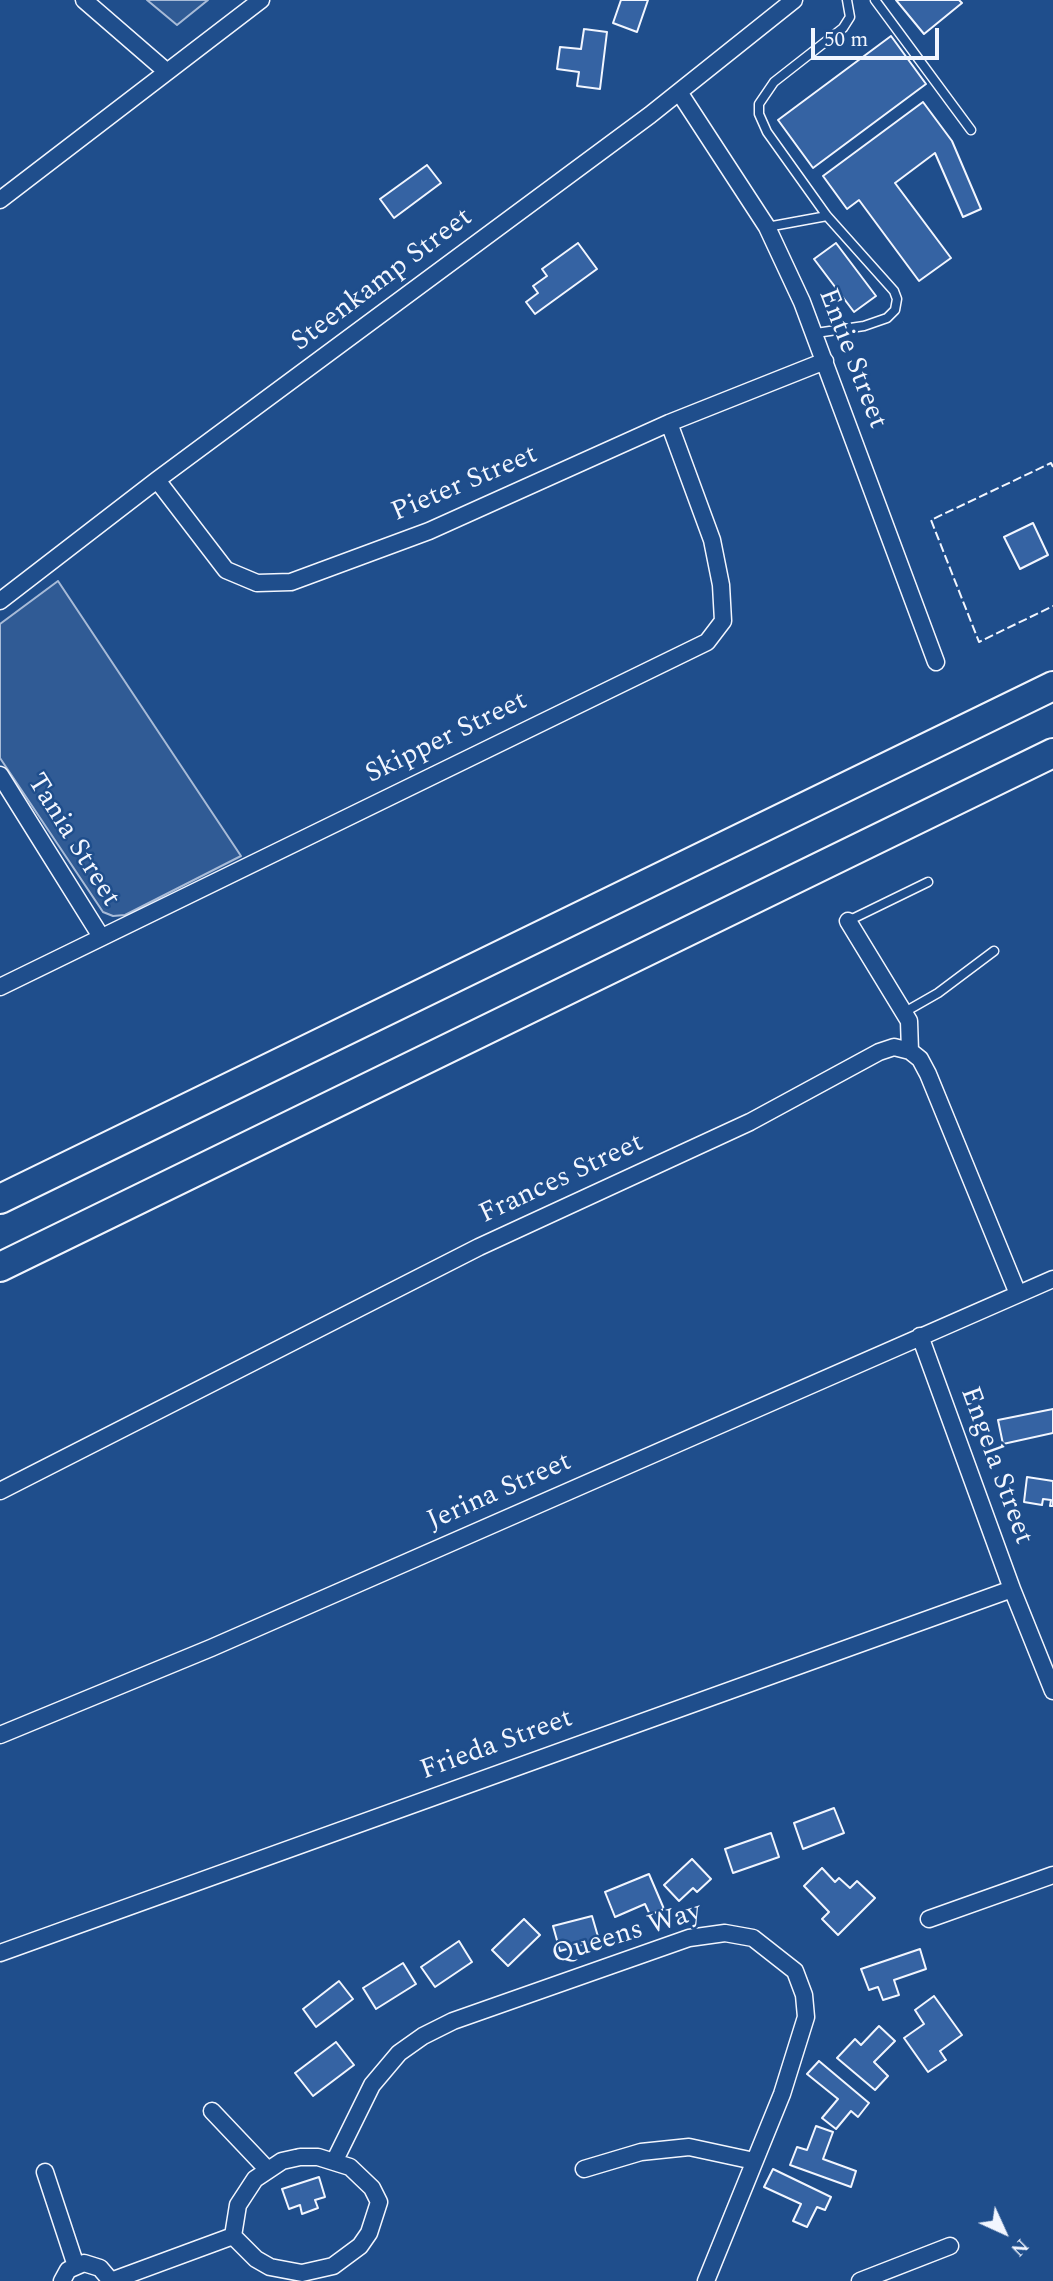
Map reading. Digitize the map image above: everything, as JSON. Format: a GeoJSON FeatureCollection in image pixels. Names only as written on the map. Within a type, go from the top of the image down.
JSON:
{"type":"FeatureCollection","features":[{"type":"Feature","properties":{"kind":"highway"},"geometry":{"type":"LineString","coordinates":[[0,1199],[1053,686]]}},
{"type":"Feature","properties":{"kind":"highway"},"geometry":{"type":"LineString","coordinates":[[0,1267],[1053,753]]}},
{"type":"Feature","properties":{"kind":"street"},"geometry":{"type":"LineString","coordinates":[[84,0],[166,71]]}},
{"type":"Feature","properties":{"kind":"street"},"geometry":{"type":"LineString","coordinates":[[0,200],[261,0]]}},
{"type":"Feature","properties":{"kind":"street","name":"Steenkamp Street"},"geometry":{"type":"LineString","coordinates":[[0,601],[157,480],[679,92],[794,0]]}},
{"type":"Feature","properties":{"kind":"street","name":"Entie Street"},"geometry":{"type":"LineString","coordinates":[[679,92],[767,227],[816,333],[936,662]]}},
{"type":"Feature","properties":{"kind":"street","name":"Pieter Street"},"geometry":{"type":"LineString","coordinates":[[157,480],[226,570],[257,583],[291,582],[429,531],[669,423],[825,361]]}},
{"type":"Feature","properties":{"kind":"street","name":"Skipper Street"},"geometry":{"type":"LineString","coordinates":[[0,986],[706,642],[723,621],[721,585],[712,540],[669,423]]}},
{"type":"Feature","properties":{"kind":"street","name":"Tania Street"},"geometry":{"type":"LineString","coordinates":[[0,775],[100,935]]}},
{"type":"Feature","properties":{"kind":"street"},"geometry":{"type":"LineString","coordinates":[[848,921],[911,1026],[910,1051],[920,1059],[928,1074],[1018,1294]]}},
{"type":"Feature","properties":{"kind":"street","name":"Frances Street"},"geometry":{"type":"LineString","coordinates":[[0,1491],[479,1247],[750,1122],[879,1052],[894,1047],[910,1051]]}},
{"type":"Feature","properties":{"kind":"street","name":"Jerina Street"},"geometry":{"type":"LineString","coordinates":[[0,1735],[211,1648],[1053,1279]]}},
{"type":"Feature","properties":{"kind":"street","name":"Engela Street"},"geometry":{"type":"LineString","coordinates":[[920,1336],[1012,1589],[1053,1690]]}},
{"type":"Feature","properties":{"kind":"street","name":"Frieda Street"},"geometry":{"type":"LineString","coordinates":[[0,1953],[1012,1589]]}},
{"type":"Feature","properties":{"kind":"street"},"geometry":{"type":"LineString","coordinates":[[929,1919],[1053,1875]]}},
{"type":"Feature","properties":{"kind":"street","name":"Queens Way"},"geometry":{"type":"LineString","coordinates":[[335,2160],[372,2085],[399,2053],[424,2036],[453,2021],[689,1938],[725,1933],[753,1938],[795,1971],[804,1995],[806,2017],[800,2041],[706,2281]]}},
{"type":"Feature","properties":{"kind":"street"},"geometry":{"type":"LineString","coordinates":[[212,2111],[267,2169]]}},
{"type":"Feature","properties":{"kind":"street"},"geometry":{"type":"LineString","coordinates":[[583,2169],[641,2152],[689,2147],[754,2161]]}},
{"type":"Feature","properties":{"kind":"street"},"geometry":{"type":"LineString","coordinates":[[300,2157],[335,2160],[362,2176],[379,2202],[369,2233],[347,2257],[318,2271],[285,2272],[256,2259],[233,2236],[234,2220],[242,2199],[267,2169],[300,2157]]}},
{"type":"Feature","properties":{"kind":"street"},"geometry":{"type":"LineString","coordinates":[[45,2172],[76,2266]]}},
{"type":"Feature","properties":{"kind":"street"},"geometry":{"type":"LineString","coordinates":[[62,2281],[76,2266],[92,2264],[106,2273],[111,2281],[233,2236]]}},
{"type":"Feature","properties":{"kind":"street"},"geometry":{"type":"LineString","coordinates":[[860,2281],[950,2246]]}},
{"type":"Feature","properties":{"kind":"lane"},"geometry":{"type":"LineString","coordinates":[[816,333],[864,327],[887,317],[895,310],[897,299],[889,285],[827,216],[767,132],[759,114],[759,104],[774,82],[843,28],[850,17],[847,0]]}},
{"type":"Feature","properties":{"kind":"lane"},"geometry":{"type":"LineString","coordinates":[[876,0],[971,130]]}},
{"type":"Feature","properties":{"kind":"lane"},"geometry":{"type":"LineString","coordinates":[[767,227],[827,216]]}},
{"type":"Feature","properties":{"kind":"lane"},"geometry":{"type":"LineString","coordinates":[[848,921],[928,882]]}},
{"type":"Feature","properties":{"kind":"lane"},"geometry":{"type":"LineString","coordinates":[[904,1013],[938,993],[994,951]]}},
{"type":"Feature","properties":{"kind":"shaded area"},"geometry":{"type":"Polygon","coordinates":[[[147,0],[208,0],[177,25],[147,0]]]}},
{"type":"Feature","properties":{"kind":"shaded area"},"geometry":{"type":"Polygon","coordinates":[[[58,581],[241,856],[125,915],[113,916],[103,912],[0,758],[0,624],[58,581]]]}},
{"type":"Feature","properties":{"kind":"building"},"geometry":{"type":"Polygon","coordinates":[[[621,0],[648,0],[637,32],[613,23],[621,0]]]}},
{"type":"Feature","properties":{"kind":"building"},"geometry":{"type":"Polygon","coordinates":[[[896,0],[959,0],[962,3],[924,34],[896,0]]]}},
{"type":"Feature","properties":{"kind":"building"},"geometry":{"type":"Polygon","coordinates":[[[584,29],[607,32],[600,89],[577,86],[579,72],[557,69],[560,47],[581,49],[584,29]]]}},
{"type":"Feature","properties":{"kind":"building"},"geometry":{"type":"Polygon","coordinates":[[[891,36],[926,84],[813,168],[778,120],[891,36]]]}},
{"type":"Feature","properties":{"kind":"building"},"geometry":{"type":"Polygon","coordinates":[[[923,102],[952,141],[981,209],[963,217],[935,153],[895,183],[951,258],[919,281],[859,200],[847,209],[823,176],[923,102]]]}},
{"type":"Feature","properties":{"kind":"building"},"geometry":{"type":"Polygon","coordinates":[[[427,165],[441,183],[394,218],[380,199],[427,165]]]}},
{"type":"Feature","properties":{"kind":"building"},"geometry":{"type":"Polygon","coordinates":[[[578,243],[597,269],[535,314],[526,302],[538,293],[533,286],[547,276],[542,269],[578,243]]]}},
{"type":"Feature","properties":{"kind":"building"},"geometry":{"type":"Polygon","coordinates":[[[836,243],[876,296],[854,312],[814,259],[836,243]]]}},
{"type":"Feature","properties":{"kind":"building"},"geometry":{"type":"Polygon","coordinates":[[[1033,523],[1048,555],[1020,569],[1004,537],[1033,523]]]}},
{"type":"Feature","properties":{"kind":"building"},"geometry":{"type":"Polygon","coordinates":[[[1053,1409],[1053,1433],[1003,1444],[998,1420],[1053,1409]]]}},
{"type":"Feature","properties":{"kind":"building"},"geometry":{"type":"Polygon","coordinates":[[[1027,1477],[1053,1481],[1053,1506],[1050,1506],[1051,1500],[1043,1499],[1042,1505],[1024,1502],[1027,1477]]]}},
{"type":"Feature","properties":{"kind":"building"},"geometry":{"type":"Polygon","coordinates":[[[834,1808],[844,1833],[803,1849],[794,1823],[834,1808]]]}},
{"type":"Feature","properties":{"kind":"building"},"geometry":{"type":"Polygon","coordinates":[[[771,1833],[779,1857],[733,1873],[725,1849],[771,1833]]]}},
{"type":"Feature","properties":{"kind":"building"},"geometry":{"type":"Polygon","coordinates":[[[692,1859],[711,1879],[697,1892],[693,1888],[679,1901],[664,1885],[692,1859]]]}},
{"type":"Feature","properties":{"kind":"building"},"geometry":{"type":"Polygon","coordinates":[[[822,1868],[835,1882],[839,1878],[850,1888],[857,1881],[875,1898],[838,1935],[822,1919],[829,1912],[804,1886],[822,1868]]]}},
{"type":"Feature","properties":{"kind":"building"},"geometry":{"type":"Polygon","coordinates":[[[649,1874],[664,1909],[650,1915],[645,1904],[615,1917],[605,1892],[649,1874]]]}},
{"type":"Feature","properties":{"kind":"building"},"geometry":{"type":"Polygon","coordinates":[[[592,1916],[599,1940],[560,1951],[553,1926],[592,1916]]]}},
{"type":"Feature","properties":{"kind":"building"},"geometry":{"type":"Polygon","coordinates":[[[524,1919],[540,1935],[508,1966],[492,1950],[524,1919]]]}},
{"type":"Feature","properties":{"kind":"building"},"geometry":{"type":"Polygon","coordinates":[[[459,1941],[472,1962],[435,1987],[421,1967],[459,1941]]]}},
{"type":"Feature","properties":{"kind":"building"},"geometry":{"type":"Polygon","coordinates":[[[920,1949],[926,1969],[894,1980],[899,1995],[883,2000],[878,1987],[869,1990],[861,1969],[920,1949]]]}},
{"type":"Feature","properties":{"kind":"building"},"geometry":{"type":"Polygon","coordinates":[[[403,1963],[416,1984],[376,2009],[363,1988],[403,1963]]]}},
{"type":"Feature","properties":{"kind":"building"},"geometry":{"type":"Polygon","coordinates":[[[339,1981],[353,1999],[316,2027],[303,2009],[339,1981]]]}},
{"type":"Feature","properties":{"kind":"building"},"geometry":{"type":"Polygon","coordinates":[[[934,1996],[962,2035],[940,2051],[946,2060],[928,2072],[904,2038],[924,2024],[915,2010],[934,1996]]]}},
{"type":"Feature","properties":{"kind":"building"},"geometry":{"type":"Polygon","coordinates":[[[879,2026],[895,2041],[874,2062],[888,2076],[875,2090],[837,2058],[855,2039],[861,2045],[879,2026]]]}},
{"type":"Feature","properties":{"kind":"building"},"geometry":{"type":"Polygon","coordinates":[[[336,2042],[354,2065],[313,2096],[295,2073],[336,2042]]]}},
{"type":"Feature","properties":{"kind":"building"},"geometry":{"type":"Polygon","coordinates":[[[819,2061],[869,2103],[858,2117],[851,2111],[836,2129],[822,2118],[838,2099],[807,2074],[819,2061]]]}},
{"type":"Feature","properties":{"kind":"building"},"geometry":{"type":"Polygon","coordinates":[[[816,2126],[833,2132],[823,2159],[856,2171],[851,2187],[790,2165],[797,2147],[807,2150],[816,2126]]]}},
{"type":"Feature","properties":{"kind":"building"},"geometry":{"type":"Polygon","coordinates":[[[773,2169],[831,2197],[825,2210],[817,2207],[807,2227],[793,2221],[801,2204],[764,2187],[773,2169]]]}},
{"type":"Feature","properties":{"kind":"building"},"geometry":{"type":"Polygon","coordinates":[[[319,2177],[325,2197],[315,2200],[318,2208],[302,2214],[300,2205],[289,2209],[282,2189],[319,2177]]]}},
{"type":"Feature","properties":{"kind":"fence"},"geometry":{"type":"LineString","coordinates":[[1053,467],[1051,463],[931,520],[979,642],[1053,606]]}}]}
